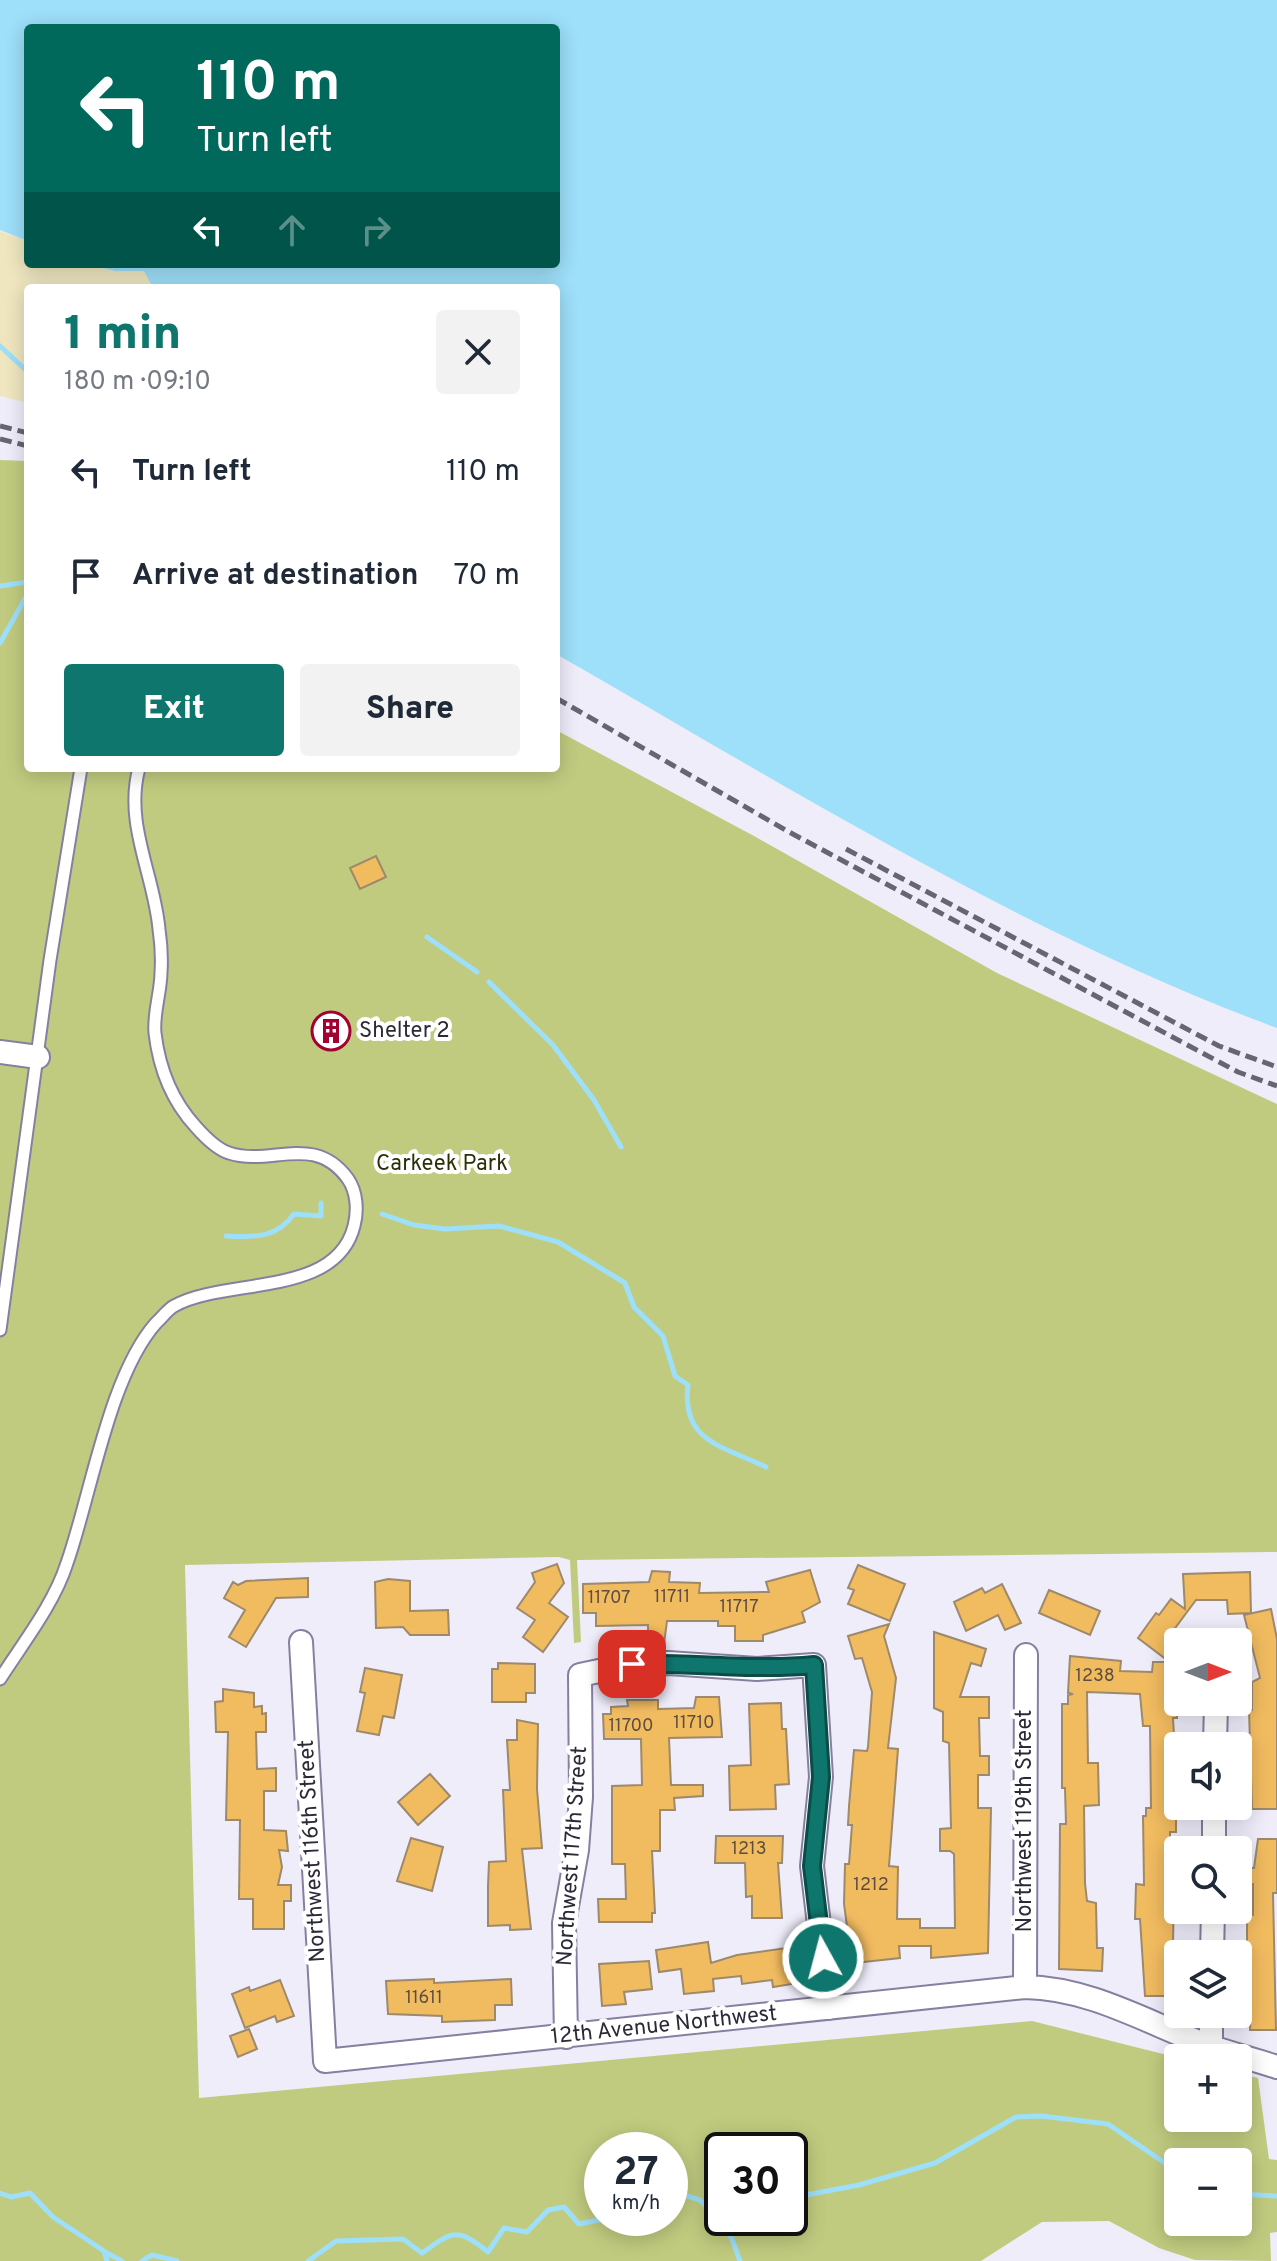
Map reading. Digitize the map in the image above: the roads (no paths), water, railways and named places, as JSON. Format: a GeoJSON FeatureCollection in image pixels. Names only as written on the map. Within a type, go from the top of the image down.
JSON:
{"type":"FeatureCollection","features":[{"type":"Feature","properties":{"kind":"street"},"geometry":{"type":"LineString","coordinates":[[0,1052],[38,1057]]}},
{"type":"Feature","properties":{"kind":"street","name":"Northwest 116th Street"},"geometry":{"type":"LineString","coordinates":[[301,1642],[325,2061]]}},
{"type":"Feature","properties":{"kind":"street","name":"Northwest 119th Street"},"geometry":{"type":"LineString","coordinates":[[1025,1987],[1026,1655]]}},
{"type":"Feature","properties":{"kind":"street","name":"Northwest 117th Street"},"geometry":{"type":"LineString","coordinates":[[566,2037],[564,1923],[577,1850],[581,1797],[580,1675],[632,1664],[668,1663],[757,1669],[814,1665],[821,1777],[812,1866],[829,2008]]}},
{"type":"Feature","properties":{"kind":"street","name":"12th Avenue Northwest"},"geometry":{"type":"LineString","coordinates":[[325,2061],[1025,1987],[1046,1988],[1092,1999],[1204,2044]]}},
{"type":"Feature","properties":{"kind":"street","name":"12th Avenue Northwest"},"geometry":{"type":"LineString","coordinates":[[1252,2059],[1277,2067]]}},
{"type":"Feature","properties":{"kind":"lane"},"geometry":{"type":"LineString","coordinates":[[0,1330],[80,772]]}},
{"type":"Feature","properties":{"kind":"lane"},"geometry":{"type":"LineString","coordinates":[[0,1679],[66,1567],[117,1398],[153,1328],[172,1307],[309,1273],[332,1263],[346,1247],[354,1226],[354,1195],[340,1168],[322,1157],[306,1153],[231,1154],[194,1126],[167,1086],[155,1031],[162,971],[159,930],[135,813],[139,772]]}},
{"type":"Feature","properties":{"kind":"water"},"geometry":{"type":"Polygon","coordinates":[[[0,0],[1277,0],[1277,1028],[1090,949],[999,904],[820,806],[560,656],[560,284],[151,284],[144,271],[103,268],[560,268],[560,24],[24,24],[24,239],[0,230],[0,0]]]}},
{"type":"Feature","properties":{"kind":"waterway"},"geometry":{"type":"LineString","coordinates":[[0,346],[24,368]]}},
{"type":"Feature","properties":{"kind":"waterway"},"geometry":{"type":"LineString","coordinates":[[0,586],[24,582]]}},
{"type":"Feature","properties":{"kind":"waterway"},"geometry":{"type":"LineString","coordinates":[[0,643],[24,600]]}},
{"type":"Feature","properties":{"kind":"waterway"},"geometry":{"type":"LineString","coordinates":[[427,937],[477,972]]}},
{"type":"Feature","properties":{"kind":"waterway"},"geometry":{"type":"LineString","coordinates":[[489,982],[553,1045],[594,1100],[621,1147]]}},
{"type":"Feature","properties":{"kind":"waterway"},"geometry":{"type":"LineString","coordinates":[[226,1236],[264,1235],[280,1228],[294,1214],[321,1216],[321,1203]]}},
{"type":"Feature","properties":{"kind":"waterway"},"geometry":{"type":"LineString","coordinates":[[382,1214],[414,1225],[445,1229],[499,1226],[558,1242],[625,1283],[634,1307],[663,1336],[675,1376],[688,1385],[691,1419],[698,1430],[708,1440],[766,1467]]}},
{"type":"Feature","properties":{"kind":"waterway"},"geometry":{"type":"LineString","coordinates":[[808,2195],[859,2185],[935,2163],[1016,2117],[1041,2116],[1108,2124],[1164,2162]]}},
{"type":"Feature","properties":{"kind":"waterway"},"geometry":{"type":"LineString","coordinates":[[0,2193],[11,2197],[30,2193],[53,2217],[104,2251],[107,2261]]}},
{"type":"Feature","properties":{"kind":"waterway"},"geometry":{"type":"LineString","coordinates":[[1252,2195],[1277,2196]]}},
{"type":"Feature","properties":{"kind":"waterway"},"geometry":{"type":"LineString","coordinates":[[688,2196],[704,2204]]}},
{"type":"Feature","properties":{"kind":"waterway"},"geometry":{"type":"LineString","coordinates":[[308,2261],[336,2241],[403,2239],[422,2253],[448,2236],[455,2235],[469,2239],[488,2252],[504,2228],[527,2232],[548,2210],[564,2207],[579,2224],[584,2223]]}},
{"type":"Feature","properties":{"kind":"waterway"},"geometry":{"type":"LineString","coordinates":[[730,2236],[740,2261]]}},
{"type":"Feature","properties":{"kind":"waterway"},"geometry":{"type":"LineString","coordinates":[[105,2252],[122,2261]]}},
{"type":"Feature","properties":{"kind":"waterway"},"geometry":{"type":"LineString","coordinates":[[142,2261],[152,2255],[177,2261]]}},
{"type":"Feature","properties":{"kind":"railway"},"geometry":{"type":"LineString","coordinates":[[0,426],[24,432]]}},
{"type":"Feature","properties":{"kind":"railway"},"geometry":{"type":"LineString","coordinates":[[0,439],[24,445]]}},
{"type":"Feature","properties":{"kind":"railway"},"geometry":{"type":"LineString","coordinates":[[560,700],[789,832],[1238,1072],[1277,1086]]}},
{"type":"Feature","properties":{"kind":"railway"},"geometry":{"type":"LineString","coordinates":[[846,849],[1219,1046],[1277,1067]]}},
{"type":"Feature","properties":{"kind":"place","name":"Shelter 2"},"geometry":{"type":"Point","coordinates":[331,1031]}},
{"type":"Feature","properties":{"kind":"park label","name":"Carkeek Park"},"geometry":{"type":"Point","coordinates":[442,1164]}}]}
